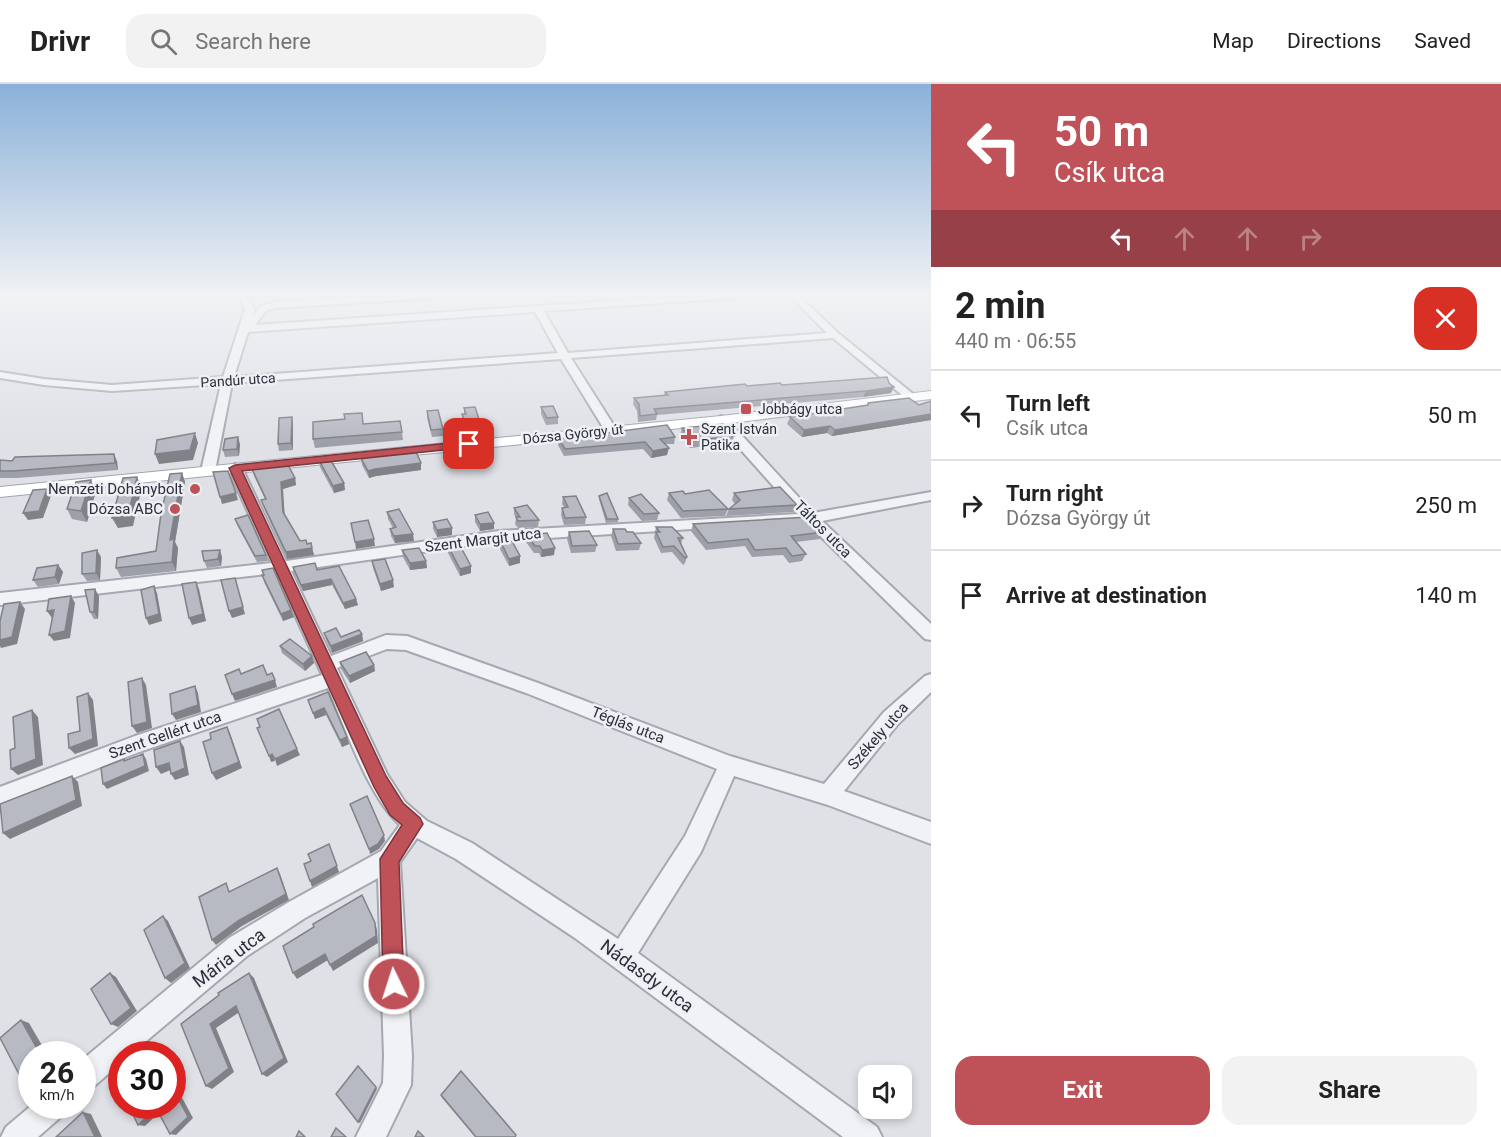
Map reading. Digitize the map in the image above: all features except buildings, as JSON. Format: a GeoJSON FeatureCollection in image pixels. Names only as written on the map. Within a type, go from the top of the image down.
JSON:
{"type":"FeatureCollection","features":[{"type":"Feature","properties":{"kind":"main road","name":"Dózsa György út"},"geometry":{"type":"LineString","coordinates":[[0,492],[610,429],[721,420],[931,395]]}},
{"type":"Feature","properties":{"kind":"street"},"geometry":{"type":"LineString","coordinates":[[208,471],[227,381],[241,343]]}},
{"type":"Feature","properties":{"kind":"street"},"geometry":{"type":"LineString","coordinates":[[557,343],[610,429]]}},
{"type":"Feature","properties":{"kind":"street","name":"Pandúr utca"},"geometry":{"type":"LineString","coordinates":[[0,375],[44,382],[112,388],[725,343]]}},
{"type":"Feature","properties":{"kind":"street"},"geometry":{"type":"LineString","coordinates":[[845,343],[912,398]]}},
{"type":"Feature","properties":{"kind":"street","name":"Táltos utca"},"geometry":{"type":"LineString","coordinates":[[721,420],[810,518],[931,634]]}},
{"type":"Feature","properties":{"kind":"street","name":"Nádasdy utca"},"geometry":{"type":"LineString","coordinates":[[235,468],[279,568],[380,781],[397,809],[416,826],[464,851],[584,929],[867,1137]]}},
{"type":"Feature","properties":{"kind":"street","name":"Szent Margit utca"},"geometry":{"type":"LineString","coordinates":[[0,599],[279,568],[499,536],[810,518],[931,496]]}},
{"type":"Feature","properties":{"kind":"street","name":"Téglás utca"},"geometry":{"type":"LineString","coordinates":[[329,672],[386,642],[407,643],[532,688],[729,765],[828,795],[931,833]]}},
{"type":"Feature","properties":{"kind":"street","name":"Szent Gellért utca"},"geometry":{"type":"LineString","coordinates":[[0,797],[329,672]]}},
{"type":"Feature","properties":{"kind":"street","name":"Székely utca"},"geometry":{"type":"LineString","coordinates":[[828,795],[891,718],[931,681]]}},
{"type":"Feature","properties":{"kind":"street"},"geometry":{"type":"LineString","coordinates":[[621,957],[693,844],[729,765]]}},
{"type":"Feature","properties":{"kind":"street"},"geometry":{"type":"LineString","coordinates":[[371,1137],[397,1085],[389,859],[416,826]]}},
{"type":"Feature","properties":{"kind":"street","name":"Mária utca"},"geometry":{"type":"LineString","coordinates":[[96,1066],[238,947],[297,910],[389,859]]}},
{"type":"Feature","properties":{"kind":"street"},"geometry":{"type":"LineString","coordinates":[[16,1137],[37,1119]]}},
{"type":"Feature","properties":{"kind":"place","name":"Jobbágy utca"},"geometry":{"type":"Point","coordinates":[746,409]}},
{"type":"Feature","properties":{"kind":"place","name":"Szent István Patika"},"geometry":{"type":"Point","coordinates":[689,437]}},
{"type":"Feature","properties":{"kind":"place","name":"Nemzeti Dohánybolt"},"geometry":{"type":"Point","coordinates":[195,489]}},
{"type":"Feature","properties":{"kind":"place","name":"Dózsa ABC"},"geometry":{"type":"Point","coordinates":[175,509]}},
{"type":"Feature","properties":{"kind":"route"},"geometry":{"type":"LineString","coordinates":[[394,984],[389,859],[414,824],[397,809],[380,781],[279,568],[235,468],[469,444]]}}]}
